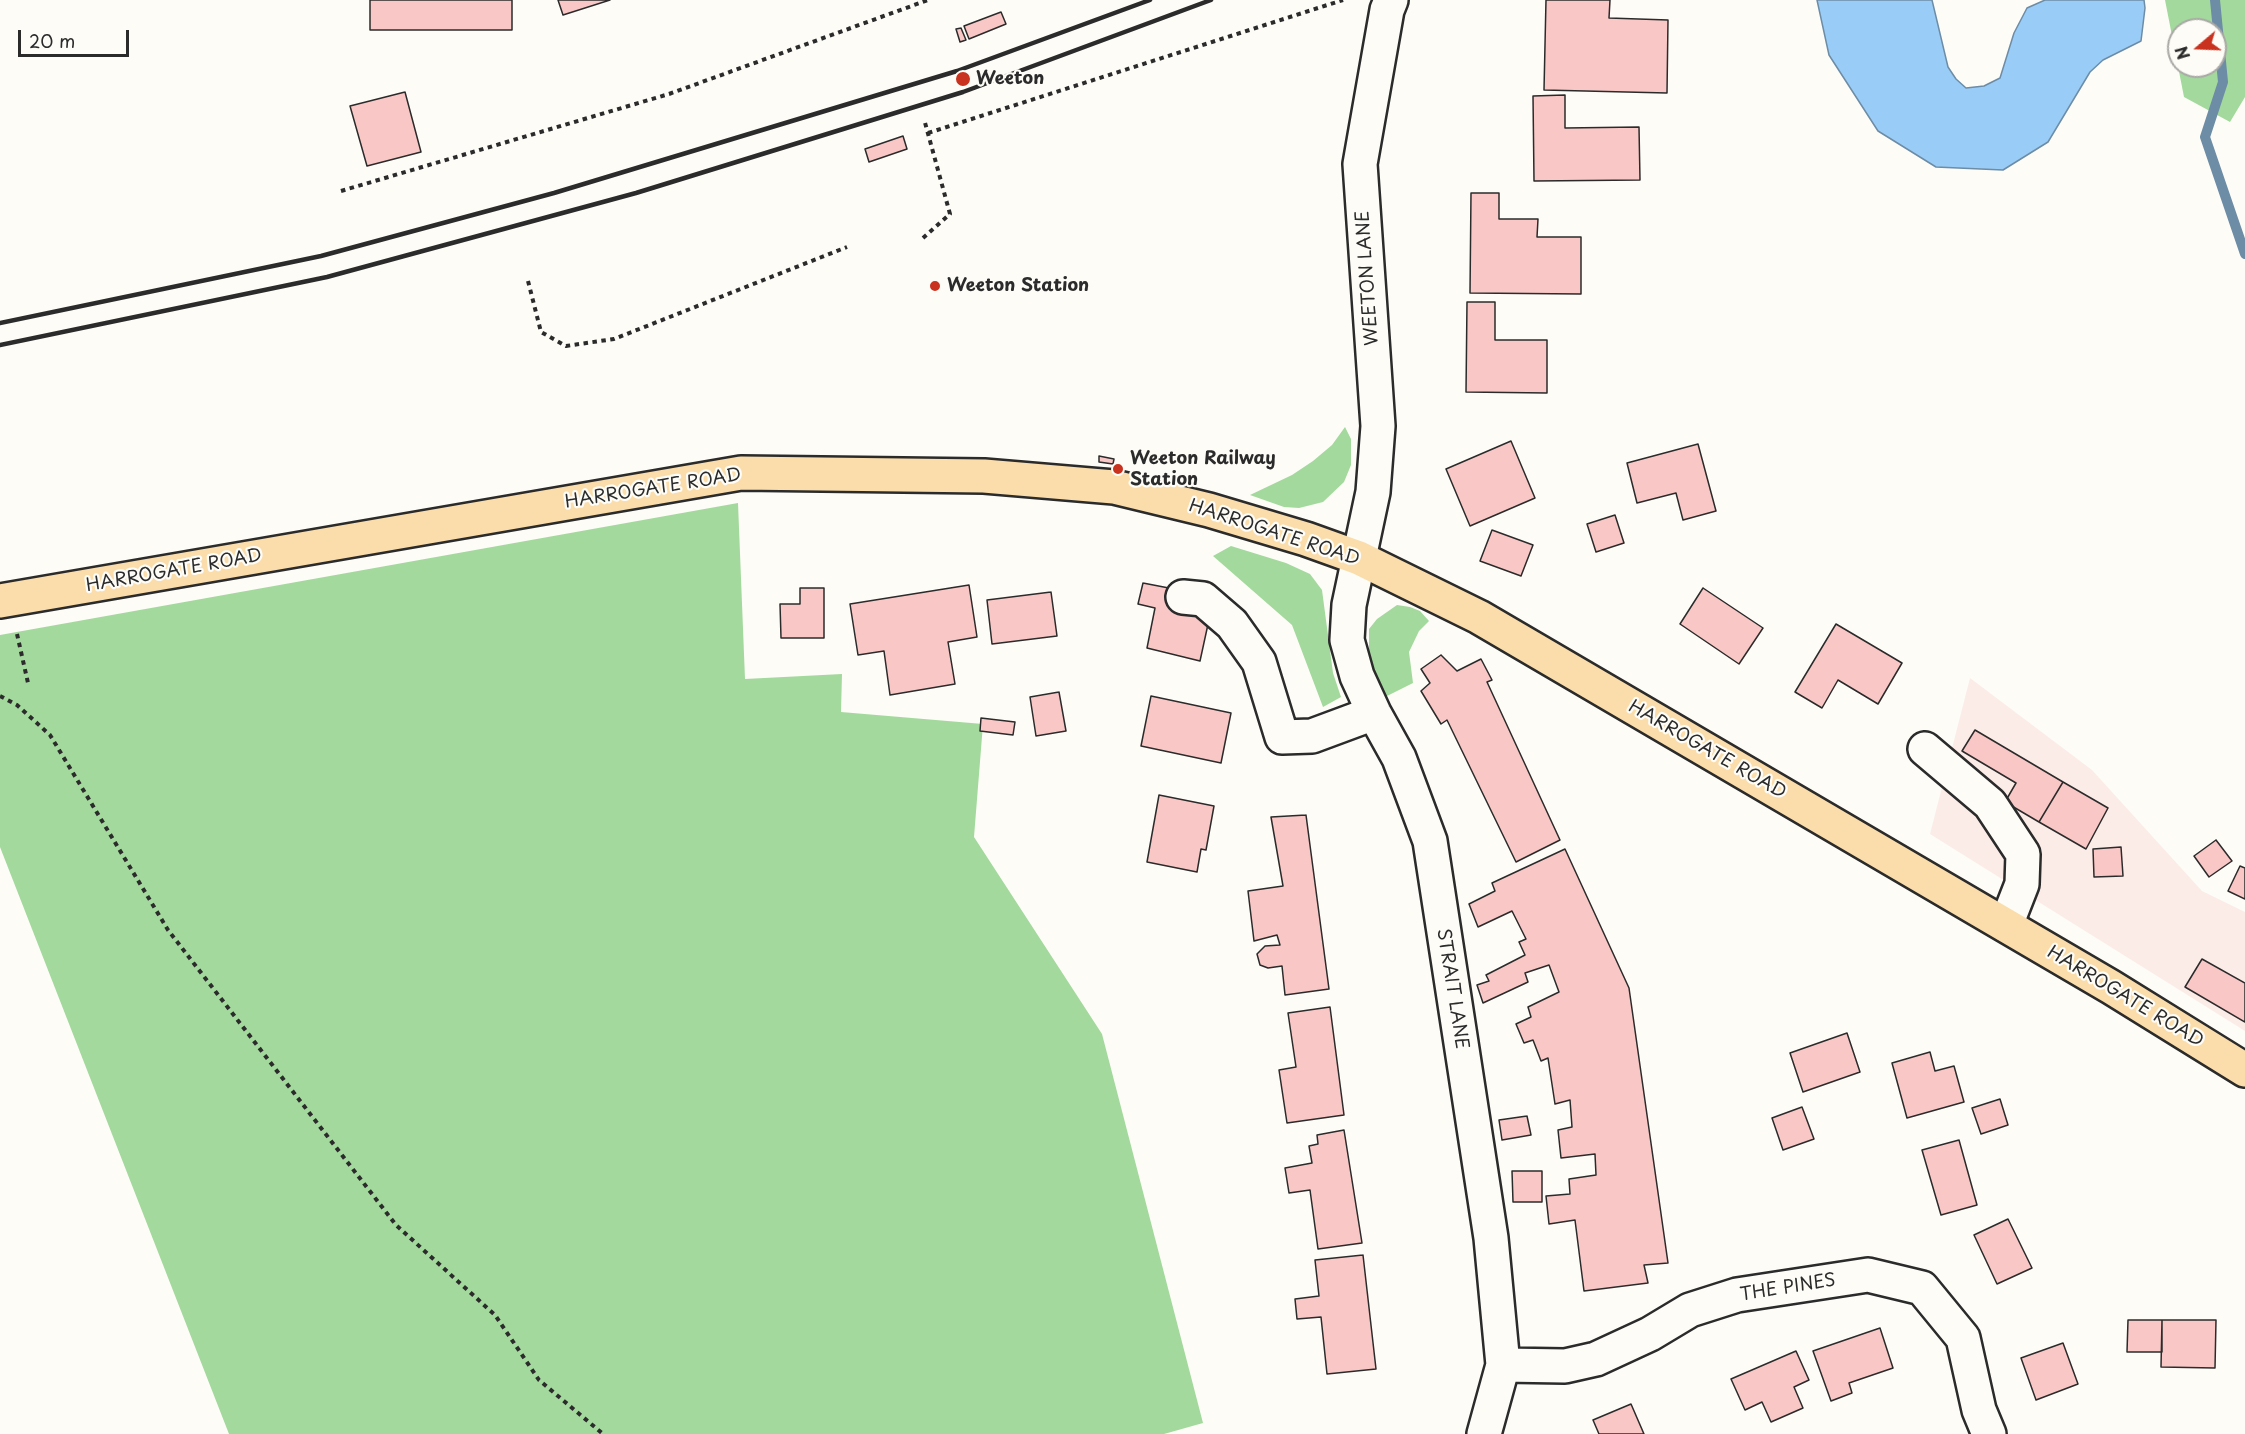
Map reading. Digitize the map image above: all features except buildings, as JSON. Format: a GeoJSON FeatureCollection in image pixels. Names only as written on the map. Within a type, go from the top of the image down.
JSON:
{"type":"FeatureCollection","features":[{"type":"Feature","properties":{"kind":"highway","name":"HARROGATE ROAD"},"geometry":{"type":"LineString","coordinates":[[5,600],[741,473],[984,476],[1114,487],[1209,510],[1306,538],[1359,558],[1479,617],[2006,925],[2245,1070]]}},
{"type":"Feature","properties":{"kind":"street","name":"WEETON LANE"},"geometry":{"type":"LineString","coordinates":[[1359,558],[1373,492],[1378,426],[1360,164],[1387,10],[1391,0]]}},
{"type":"Feature","properties":{"kind":"street","name":"STRAIT LANE"},"geometry":{"type":"LineString","coordinates":[[1359,558],[1349,605],[1347,640],[1357,676],[1399,758],[1430,841],[1491,1238],[1503,1365],[1484,1434]]}},
{"type":"Feature","properties":{"kind":"street"},"geometry":{"type":"LineString","coordinates":[[1184,597],[1203,599],[1232,624],[1259,662],[1282,737],[1312,736],[1374,713]]}},
{"type":"Feature","properties":{"kind":"street"},"geometry":{"type":"LineString","coordinates":[[1925,749],[1990,804],[2023,854],[2022,884],[2006,925]]}},
{"type":"Feature","properties":{"kind":"street","name":"THE PINES"},"geometry":{"type":"LineString","coordinates":[[1503,1365],[1565,1366],[1596,1359],[1650,1334],[1690,1310],[1737,1295],[1868,1275],[1922,1288],[1963,1338],[1979,1410],[1989,1434]]}},
{"type":"Feature","properties":{"kind":"path"},"geometry":{"type":"LineString","coordinates":[[341,191],[669,94],[928,0]]}},
{"type":"Feature","properties":{"kind":"path"},"geometry":{"type":"LineString","coordinates":[[928,133],[1343,0]]}},
{"type":"Feature","properties":{"kind":"path"},"geometry":{"type":"LineString","coordinates":[[923,238],[950,214],[924,119]]}},
{"type":"Feature","properties":{"kind":"path"},"geometry":{"type":"LineString","coordinates":[[528,281],[541,332],[566,346],[614,339],[847,247]]}},
{"type":"Feature","properties":{"kind":"path"},"geometry":{"type":"LineString","coordinates":[[5,600],[28,684]]}},
{"type":"Feature","properties":{"kind":"path"},"geometry":{"type":"LineString","coordinates":[[0,696],[17,705],[50,735],[168,930],[396,1225],[495,1315],[538,1380],[603,1434]]}},
{"type":"Feature","properties":{"kind":"shaded area"},"geometry":{"type":"Polygon","coordinates":[[[1970,678],[2092,770],[2202,891],[2245,912],[2245,1031],[1930,834],[1970,678]]]}},
{"type":"Feature","properties":{"kind":"green space"},"geometry":{"type":"Polygon","coordinates":[[[2165,0],[2245,0],[2245,97],[2230,122],[2184,97],[2180,78],[2227,78],[2227,18],[2169,18],[2165,0]]]}},
{"type":"Feature","properties":{"kind":"green space"},"geometry":{"type":"Polygon","coordinates":[[[1345,427],[1351,439],[1351,465],[1344,482],[1323,502],[1299,508],[1284,507],[1250,495],[1292,475],[1313,461],[1332,445],[1345,427]]]}},
{"type":"Feature","properties":{"kind":"green space"},"geometry":{"type":"Polygon","coordinates":[[[738,503],[745,679],[842,674],[841,712],[983,724],[974,837],[1102,1034],[1203,1423],[1164,1434],[229,1434],[0,847],[0,635],[738,503]]]}},
{"type":"Feature","properties":{"kind":"green space"},"geometry":{"type":"Polygon","coordinates":[[[1231,546],[1286,563],[1310,574],[1322,590],[1333,673],[1341,697],[1323,707],[1292,625],[1213,556],[1231,546]]]}},
{"type":"Feature","properties":{"kind":"green space"},"geometry":{"type":"Polygon","coordinates":[[[1397,605],[1420,611],[1429,621],[1419,631],[1409,652],[1413,683],[1381,699],[1369,652],[1369,629],[1377,619],[1397,605]]]}},
{"type":"Feature","properties":{"kind":"water"},"geometry":{"type":"Polygon","coordinates":[[[1817,0],[1932,0],[1948,67],[1966,88],[1984,86],[2000,78],[2014,33],[2027,8],[2045,0],[2144,0],[2145,8],[2141,41],[2103,60],[2090,72],[2048,142],[2003,170],[1936,167],[1878,131],[1829,55],[1817,0]]]}},
{"type":"Feature","properties":{"kind":"waterway"},"geometry":{"type":"LineString","coordinates":[[2215,0],[2223,82],[2205,137],[2245,254]]}},
{"type":"Feature","properties":{"kind":"railway"},"geometry":{"type":"LineString","coordinates":[[0,323],[321,256],[554,193],[957,71],[1150,0]]}},
{"type":"Feature","properties":{"kind":"railway"},"geometry":{"type":"LineString","coordinates":[[0,345],[327,277],[636,193],[963,92],[1211,0]]}},
{"type":"Feature","properties":{"kind":"place","name":"Weeton"},"geometry":{"type":"Point","coordinates":[963,79]}},
{"type":"Feature","properties":{"kind":"place","name":"Weeton Station"},"geometry":{"type":"Point","coordinates":[935,286]}},
{"type":"Feature","properties":{"kind":"place","name":"Weeton Railway Station"},"geometry":{"type":"Point","coordinates":[1118,469]}}]}
